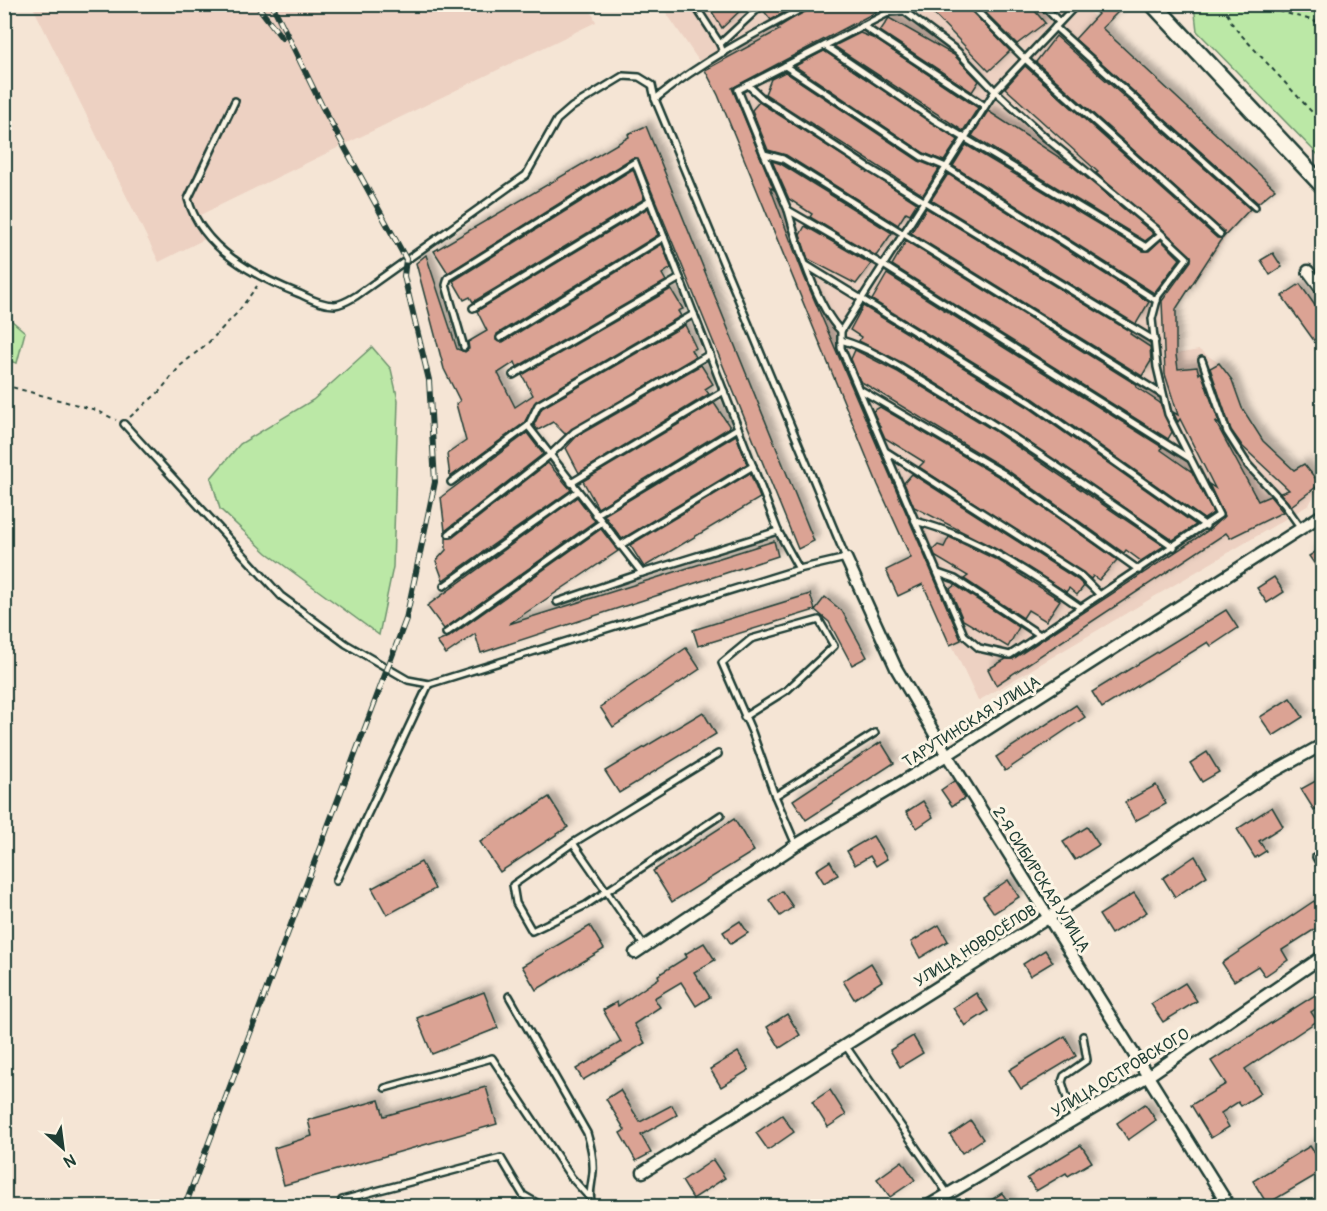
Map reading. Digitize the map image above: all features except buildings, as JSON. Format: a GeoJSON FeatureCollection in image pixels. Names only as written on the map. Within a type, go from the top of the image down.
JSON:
{"type":"FeatureCollection","features":[{"type":"Feature","properties":{"kind":"main road"},"geometry":{"type":"LineString","coordinates":[[1153,4],[1323,185]]}},
{"type":"Feature","properties":{"kind":"street"},"geometry":{"type":"LineString","coordinates":[[1308,271],[1323,290]]}},
{"type":"Feature","properties":{"kind":"street","name":"ТАРУТИНСКАЯ УЛИЦА"},"geometry":{"type":"LineString","coordinates":[[640,950],[796,845],[947,755],[1323,515]]}},
{"type":"Feature","properties":{"kind":"street","name":"2-Я СИБИРСКАЯ УЛИЦА"},"geometry":{"type":"LineString","coordinates":[[846,558],[896,668],[947,755],[1229,1206]]}},
{"type":"Feature","properties":{"kind":"street","name":"УЛИЦА НОВОСЁЛОВ"},"geometry":{"type":"LineString","coordinates":[[644,1172],[844,1044],[1048,918],[1262,778],[1323,745]]}},
{"type":"Feature","properties":{"kind":"street","name":"УЛИЦА ОСТРОВСКОГО"},"geometry":{"type":"LineString","coordinates":[[928,1206],[1073,1118],[1148,1076],[1323,957]]}},
{"type":"Feature","properties":{"kind":"lane"},"geometry":{"type":"LineString","coordinates":[[720,44],[763,4]]}},
{"type":"Feature","properties":{"kind":"lane"},"geometry":{"type":"LineString","coordinates":[[655,99],[678,80],[811,4]]}},
{"type":"Feature","properties":{"kind":"lane"},"geometry":{"type":"LineString","coordinates":[[970,4],[1025,59],[1220,234]]}},
{"type":"Feature","properties":{"kind":"lane"},"geometry":{"type":"LineString","coordinates":[[1042,4],[1057,25],[1255,207]]}},
{"type":"Feature","properties":{"kind":"lane"},"geometry":{"type":"LineString","coordinates":[[841,331],[832,322],[806,265],[788,210],[738,90],[890,12],[904,11],[957,51],[995,91],[1187,258],[1157,301],[1152,319],[1168,414],[1219,513],[1218,517],[1010,655],[979,648],[964,635],[841,348],[841,331],[995,91],[1077,4]]}},
{"type":"Feature","properties":{"kind":"lane"},"geometry":{"type":"LineString","coordinates":[[696,5],[723,53]]}},
{"type":"Feature","properties":{"kind":"lane"},"geometry":{"type":"LineString","coordinates":[[863,26],[985,106]]}},
{"type":"Feature","properties":{"kind":"lane"},"geometry":{"type":"LineString","coordinates":[[825,46],[933,119],[966,136],[1146,247],[1161,234]]}},
{"type":"Feature","properties":{"kind":"lane"},"geometry":{"type":"LineString","coordinates":[[785,66],[922,157],[946,167],[1157,301]]}},
{"type":"Feature","properties":{"kind":"lane"},"geometry":{"type":"LineString","coordinates":[[123,424],[281,596],[346,644],[408,680],[429,684],[799,569],[846,558],[655,99],[652,86],[639,77],[623,76],[572,107],[557,120],[526,175],[347,302],[323,304],[262,279],[234,260],[202,229],[192,212],[188,199],[235,101]]}},
{"type":"Feature","properties":{"kind":"lane"},"geometry":{"type":"LineString","coordinates":[[748,85],[762,98],[869,168],[1155,341]]}},
{"type":"Feature","properties":{"kind":"lane"},"geometry":{"type":"LineString","coordinates":[[764,154],[783,159],[1163,395]]}},
{"type":"Feature","properties":{"kind":"lane"},"geometry":{"type":"LineString","coordinates":[[464,348],[446,285],[448,278],[635,162],[778,531],[799,569]]}},
{"type":"Feature","properties":{"kind":"lane"},"geometry":{"type":"LineString","coordinates":[[473,309],[650,201]]}},
{"type":"Feature","properties":{"kind":"lane"},"geometry":{"type":"LineString","coordinates":[[788,210],[883,266],[1191,459]]}},
{"type":"Feature","properties":{"kind":"lane"},"geometry":{"type":"LineString","coordinates":[[500,338],[664,237]]}},
{"type":"Feature","properties":{"kind":"lane"},"geometry":{"type":"LineString","coordinates":[[806,265],[1030,403],[1206,526]]}},
{"type":"Feature","properties":{"kind":"lane"},"geometry":{"type":"LineString","coordinates":[[513,375],[680,278]]}},
{"type":"Feature","properties":{"kind":"lane"},"geometry":{"type":"LineString","coordinates":[[451,482],[528,426],[538,405],[694,314]]}},
{"type":"Feature","properties":{"kind":"lane"},"geometry":{"type":"LineString","coordinates":[[841,340],[866,348],[975,412],[1063,469],[1174,547]]}},
{"type":"Feature","properties":{"kind":"lane"},"geometry":{"type":"LineString","coordinates":[[449,534],[550,455],[574,432],[710,354]]}},
{"type":"Feature","properties":{"kind":"lane"},"geometry":{"type":"LineString","coordinates":[[1202,360],[1227,432],[1248,465],[1284,504],[1301,528]]}},
{"type":"Feature","properties":{"kind":"lane"},"geometry":{"type":"LineString","coordinates":[[859,389],[1004,474],[1139,570]]}},
{"type":"Feature","properties":{"kind":"lane"},"geometry":{"type":"LineString","coordinates":[[572,483],[724,391]]}},
{"type":"Feature","properties":{"kind":"lane"},"geometry":{"type":"LineString","coordinates":[[528,426],[642,573]]}},
{"type":"Feature","properties":{"kind":"lane"},"geometry":{"type":"LineString","coordinates":[[595,515],[738,428]]}},
{"type":"Feature","properties":{"kind":"lane"},"geometry":{"type":"LineString","coordinates":[[886,451],[1081,576],[1100,596]]}},
{"type":"Feature","properties":{"kind":"lane"},"geometry":{"type":"LineString","coordinates":[[619,546],[753,466]]}},
{"type":"Feature","properties":{"kind":"lane"},"geometry":{"type":"LineString","coordinates":[[444,586],[578,491]]}},
{"type":"Feature","properties":{"kind":"lane"},"geometry":{"type":"LineString","coordinates":[[915,521],[971,543],[1048,585],[1081,608]]}},
{"type":"Feature","properties":{"kind":"lane"},"geometry":{"type":"LineString","coordinates":[[446,633],[602,523]]}},
{"type":"Feature","properties":{"kind":"lane"},"geometry":{"type":"LineString","coordinates":[[556,602],[778,531]]}},
{"type":"Feature","properties":{"kind":"lane"},"geometry":{"type":"LineString","coordinates":[[938,573],[955,579],[1040,635]]}},
{"type":"Feature","properties":{"kind":"lane"},"geometry":{"type":"LineString","coordinates":[[744,717],[787,690],[834,646],[819,620],[751,639],[722,663],[744,717],[752,732],[796,845]]}},
{"type":"Feature","properties":{"kind":"lane"},"geometry":{"type":"LineString","coordinates":[[336,881],[429,684]]}},
{"type":"Feature","properties":{"kind":"lane"},"geometry":{"type":"LineString","coordinates":[[775,796],[875,733]]}},
{"type":"Feature","properties":{"kind":"lane"},"geometry":{"type":"LineString","coordinates":[[718,754],[573,843],[513,885],[516,903],[532,931],[586,905],[721,815]]}},
{"type":"Feature","properties":{"kind":"lane"},"geometry":{"type":"LineString","coordinates":[[573,843],[606,890],[640,950]]}},
{"type":"Feature","properties":{"kind":"lane"},"geometry":{"type":"LineString","coordinates":[[1316,857],[1323,868]]}},
{"type":"Feature","properties":{"kind":"lane"},"geometry":{"type":"LineString","coordinates":[[509,996],[587,1133],[592,1150],[593,1171],[589,1197]]}},
{"type":"Feature","properties":{"kind":"lane"},"geometry":{"type":"LineString","coordinates":[[1073,1118],[1062,1082],[1065,1076],[1087,1060],[1083,1036]]}},
{"type":"Feature","properties":{"kind":"lane"},"geometry":{"type":"LineString","coordinates":[[844,1044],[948,1194]]}},
{"type":"Feature","properties":{"kind":"lane"},"geometry":{"type":"LineString","coordinates":[[385,1088],[492,1058],[571,1177],[589,1197],[592,1206]]}},
{"type":"Feature","properties":{"kind":"lane"},"geometry":{"type":"LineString","coordinates":[[342,1200],[501,1158],[523,1195],[542,1206]]}},
{"type":"Feature","properties":{"kind":"lane"},"geometry":{"type":"LineString","coordinates":[[1207,1206],[1222,1196]]}},
{"type":"Feature","properties":{"kind":"path"},"geometry":{"type":"LineString","coordinates":[[1228,4],[1227,13],[1234,27],[1323,123]]}},
{"type":"Feature","properties":{"kind":"path"},"geometry":{"type":"LineString","coordinates":[[1253,4],[1322,24]]}},
{"type":"Feature","properties":{"kind":"path"},"geometry":{"type":"LineString","coordinates":[[4,385],[96,410],[123,424],[159,392],[180,366],[216,335],[238,312],[262,279]]}},
{"type":"Feature","properties":{"kind":"shaded area"},"geometry":{"type":"Polygon","coordinates":[[[588,4],[596,22],[200,215],[211,236],[159,262],[32,5],[588,4]]]}},
{"type":"Feature","properties":{"kind":"shaded area"},"geometry":{"type":"Polygon","coordinates":[[[661,5],[1083,5],[1115,40],[1275,189],[1229,233],[1176,309],[1176,354],[1199,350],[1219,363],[1232,380],[1242,408],[1263,441],[1294,470],[1304,464],[1320,484],[1309,505],[978,701],[878,485],[719,95],[661,5]]]}},
{"type":"Feature","properties":{"kind":"green space"},"geometry":{"type":"Polygon","coordinates":[[[1194,5],[1322,5],[1322,159],[1197,31],[1194,5]]]}},
{"type":"Feature","properties":{"kind":"green space"},"geometry":{"type":"Polygon","coordinates":[[[5,315],[25,332],[17,363],[5,360],[5,315]]]}},
{"type":"Feature","properties":{"kind":"green space"},"geometry":{"type":"Polygon","coordinates":[[[372,347],[391,369],[398,400],[393,567],[379,635],[267,553],[220,509],[211,478],[240,444],[313,400],[372,347]]]}},
{"type":"Feature","properties":{"kind":"railway"},"geometry":{"type":"LineString","coordinates":[[256,4],[282,38]]}},
{"type":"Feature","properties":{"kind":"railway"},"geometry":{"type":"LineString","coordinates":[[185,1206],[406,619],[435,482],[429,380],[404,276],[406,259],[322,106],[272,4]]}}]}
